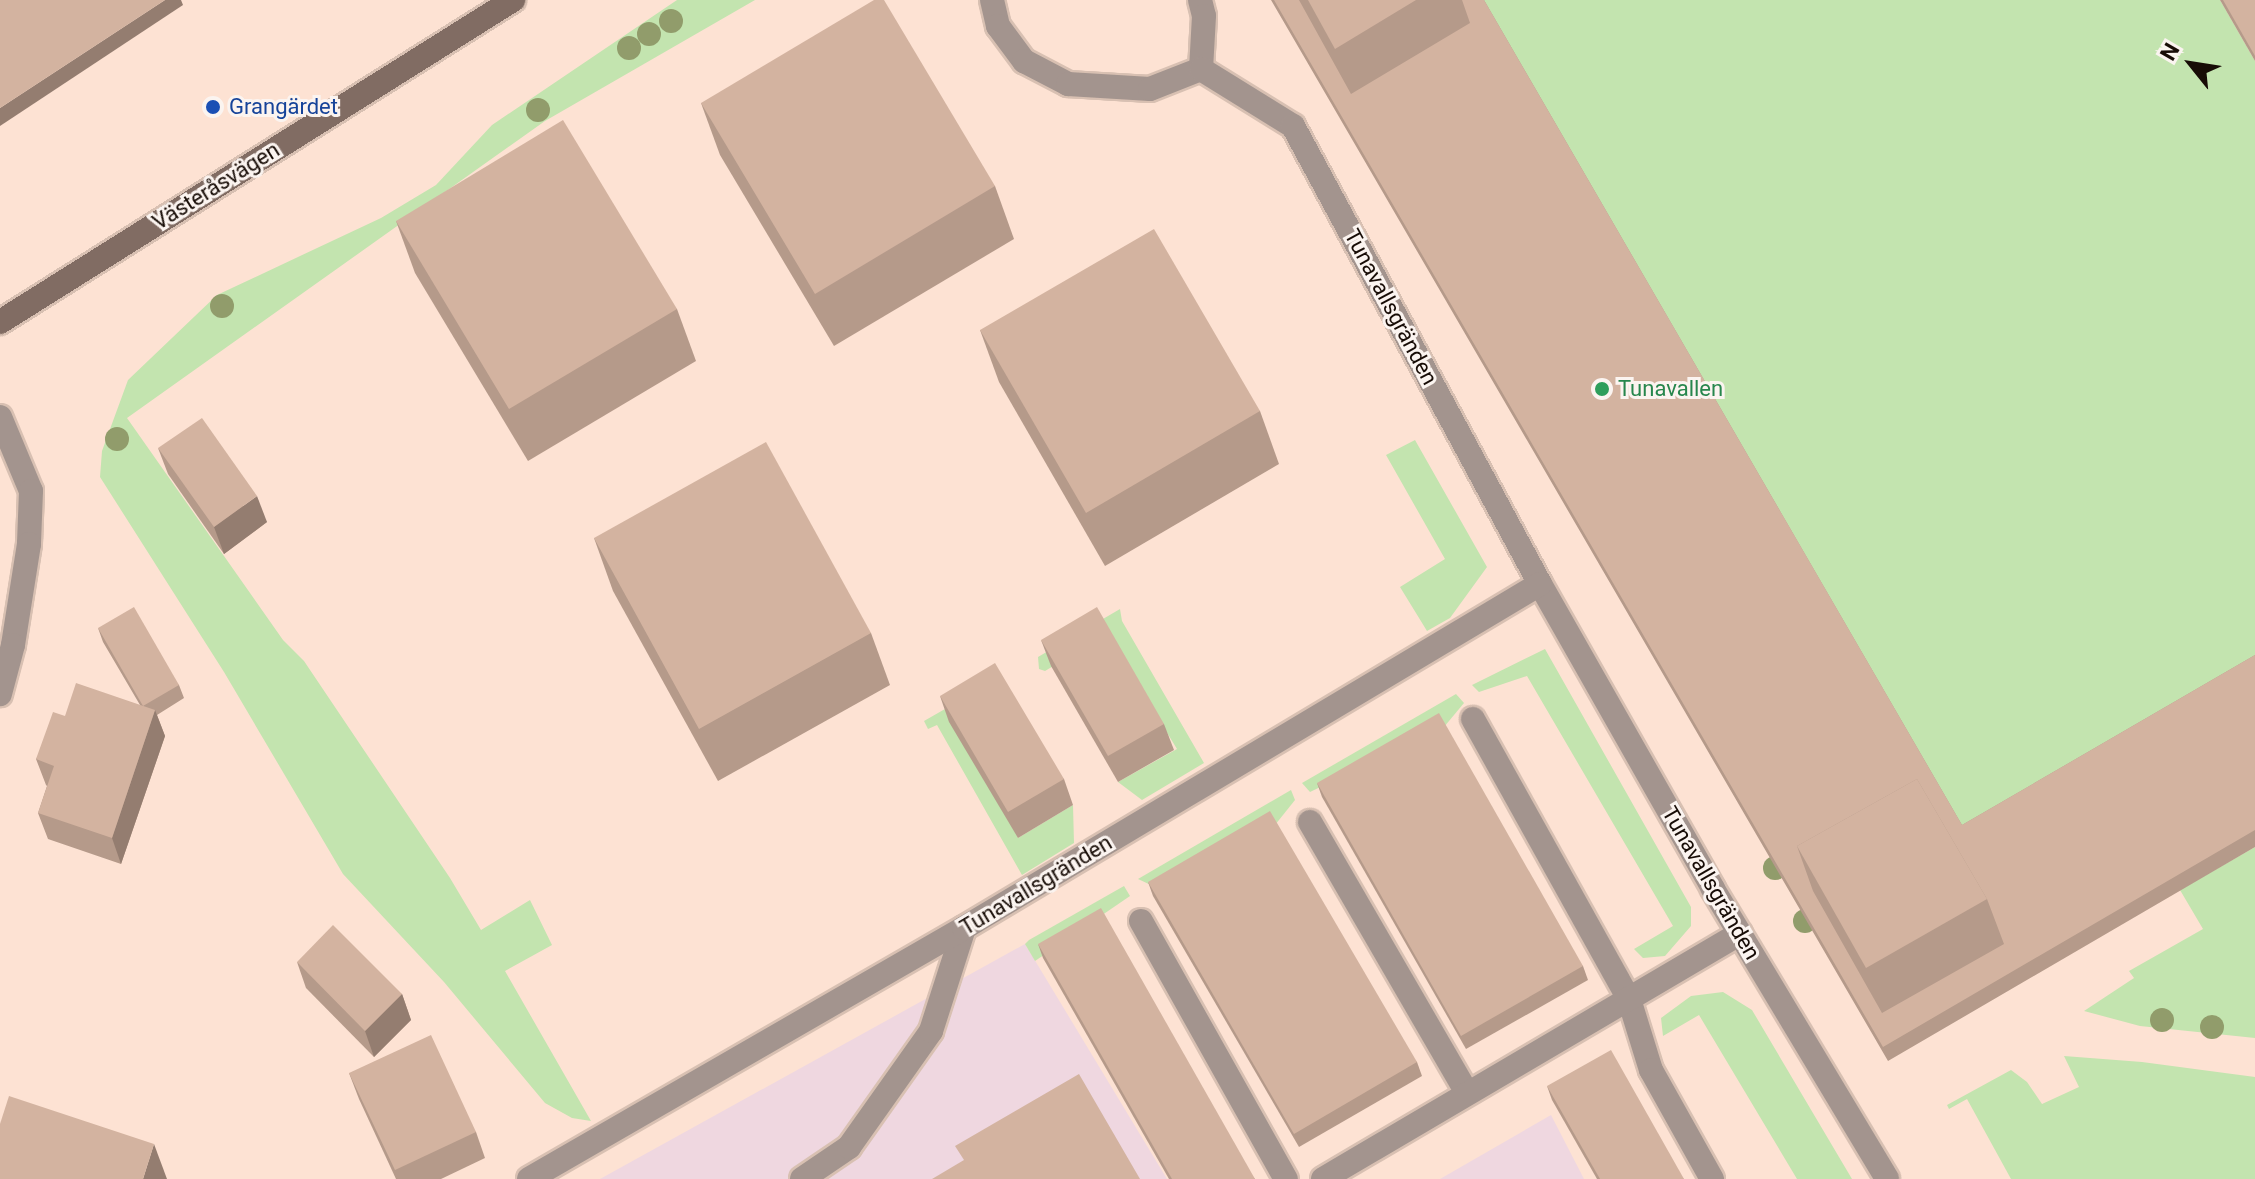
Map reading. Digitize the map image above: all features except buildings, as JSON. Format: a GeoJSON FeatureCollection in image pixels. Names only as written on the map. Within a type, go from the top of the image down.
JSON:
{"type":"FeatureCollection","features":[{"type":"Feature","properties":{"kind":"street","name":"Västeråsvägen"},"geometry":{"type":"LineString","coordinates":[[0,322],[513,0]]}},
{"type":"Feature","properties":{"kind":"street"},"geometry":{"type":"LineString","coordinates":[[992,0],[998,26],[1024,61],[1068,84],[1150,89],[1201,69],[1204,16],[1200,0]]}},
{"type":"Feature","properties":{"kind":"street","name":"Tunavallsgränden"},"geometry":{"type":"LineString","coordinates":[[1201,69],[1293,126],[1540,584],[1740,933],[1887,1179]]}},
{"type":"Feature","properties":{"kind":"street"},"geometry":{"type":"LineString","coordinates":[[0,417],[31,491],[29,544],[13,645],[0,694]]}},
{"type":"Feature","properties":{"kind":"street","name":"Tunavallsgränden"},"geometry":{"type":"LineString","coordinates":[[529,1179],[964,928],[1540,584]]}},
{"type":"Feature","properties":{"kind":"street"},"geometry":{"type":"LineString","coordinates":[[1473,719],[1629,999],[1651,1070],[1712,1179]]}},
{"type":"Feature","properties":{"kind":"street"},"geometry":{"type":"LineString","coordinates":[[1310,822],[1467,1093]]}},
{"type":"Feature","properties":{"kind":"street"},"geometry":{"type":"LineString","coordinates":[[1141,921],[1286,1179]]}},
{"type":"Feature","properties":{"kind":"street"},"geometry":{"type":"LineString","coordinates":[[802,1179],[849,1147],[931,1031],[964,928]]}},
{"type":"Feature","properties":{"kind":"street"},"geometry":{"type":"LineString","coordinates":[[1323,1179],[1740,933]]}},
{"type":"Feature","properties":{"kind":"shaded area"},"geometry":{"type":"Polygon","coordinates":[[[1025,944],[1167,1179],[600,1179],[1025,944]]]}},
{"type":"Feature","properties":{"kind":"shaded area"},"geometry":{"type":"Polygon","coordinates":[[[1551,1115],[1584,1179],[1440,1179],[1551,1115]]]}},
{"type":"Feature","properties":{"kind":"green space"},"geometry":{"type":"Polygon","coordinates":[[[677,0],[755,0],[545,121],[127,418],[283,640],[304,661],[450,878],[481,930],[530,900],[552,945],[505,971],[591,1121],[572,1118],[545,1103],[444,982],[343,874],[224,672],[100,477],[102,451],[128,380],[217,295],[381,218],[436,185],[492,125],[677,0]]]}},
{"type":"Feature","properties":{"kind":"green space"},"geometry":{"type":"Polygon","coordinates":[[[1482,0],[2220,0],[2255,61],[2255,672],[1967,839],[1482,0]]]}},
{"type":"Feature","properties":{"kind":"green space"},"geometry":{"type":"Polygon","coordinates":[[[1415,440],[1487,567],[1450,618],[1427,631],[1400,587],[1445,559],[1386,455],[1415,440]]]}},
{"type":"Feature","properties":{"kind":"green space"},"geometry":{"type":"Polygon","coordinates":[[[1120,609],[1122,621],[1204,763],[1142,800],[1118,782],[1177,749],[1107,634],[1045,671],[1039,669],[1038,657],[1120,609]]]}},
{"type":"Feature","properties":{"kind":"green space"},"geometry":{"type":"Polygon","coordinates":[[[1545,649],[1691,907],[1691,926],[1665,956],[1643,958],[1634,949],[1673,926],[1527,676],[1479,692],[1472,685],[1545,649]]]}},
{"type":"Feature","properties":{"kind":"green space"},"geometry":{"type":"Polygon","coordinates":[[[973,693],[1018,838],[1073,805],[1074,843],[1022,875],[937,725],[928,729],[924,721],[973,693]]]}},
{"type":"Feature","properties":{"kind":"green space"},"geometry":{"type":"Polygon","coordinates":[[[1456,694],[1464,703],[1444,727],[1310,792],[1302,783],[1456,694]]]}},
{"type":"Feature","properties":{"kind":"green space"},"geometry":{"type":"Polygon","coordinates":[[[1291,790],[1295,800],[1275,825],[1153,886],[1138,879],[1291,790]]]}},
{"type":"Feature","properties":{"kind":"green space"},"geometry":{"type":"Polygon","coordinates":[[[2255,847],[2255,1038],[2140,1026],[2084,1011],[2134,978],[2129,971],[2203,929],[2180,890],[2255,847]]]}},
{"type":"Feature","properties":{"kind":"green space"},"geometry":{"type":"Polygon","coordinates":[[[1124,886],[1130,896],[1035,961],[1025,944],[1029,940],[1124,886]]]}},
{"type":"Feature","properties":{"kind":"green space"},"geometry":{"type":"Polygon","coordinates":[[[1723,992],[1752,1010],[1852,1179],[1797,1179],[1699,1015],[1663,1036],[1661,1018],[1691,996],[1723,992]]]}},
{"type":"Feature","properties":{"kind":"green space"},"geometry":{"type":"Polygon","coordinates":[[[2064,1056],[2142,1062],[2255,1077],[2255,1179],[2011,1179],[1967,1099],[1949,1109],[1947,1105],[2011,1070],[2027,1082],[2042,1104],[2079,1087],[2064,1056]]]}},
{"type":"Feature","properties":{"kind":"place","name":"Grangärdet"},"geometry":{"type":"Point","coordinates":[213,107]}},
{"type":"Feature","properties":{"kind":"place","name":"Tunavallen"},"geometry":{"type":"Point","coordinates":[1602,389]}}]}
